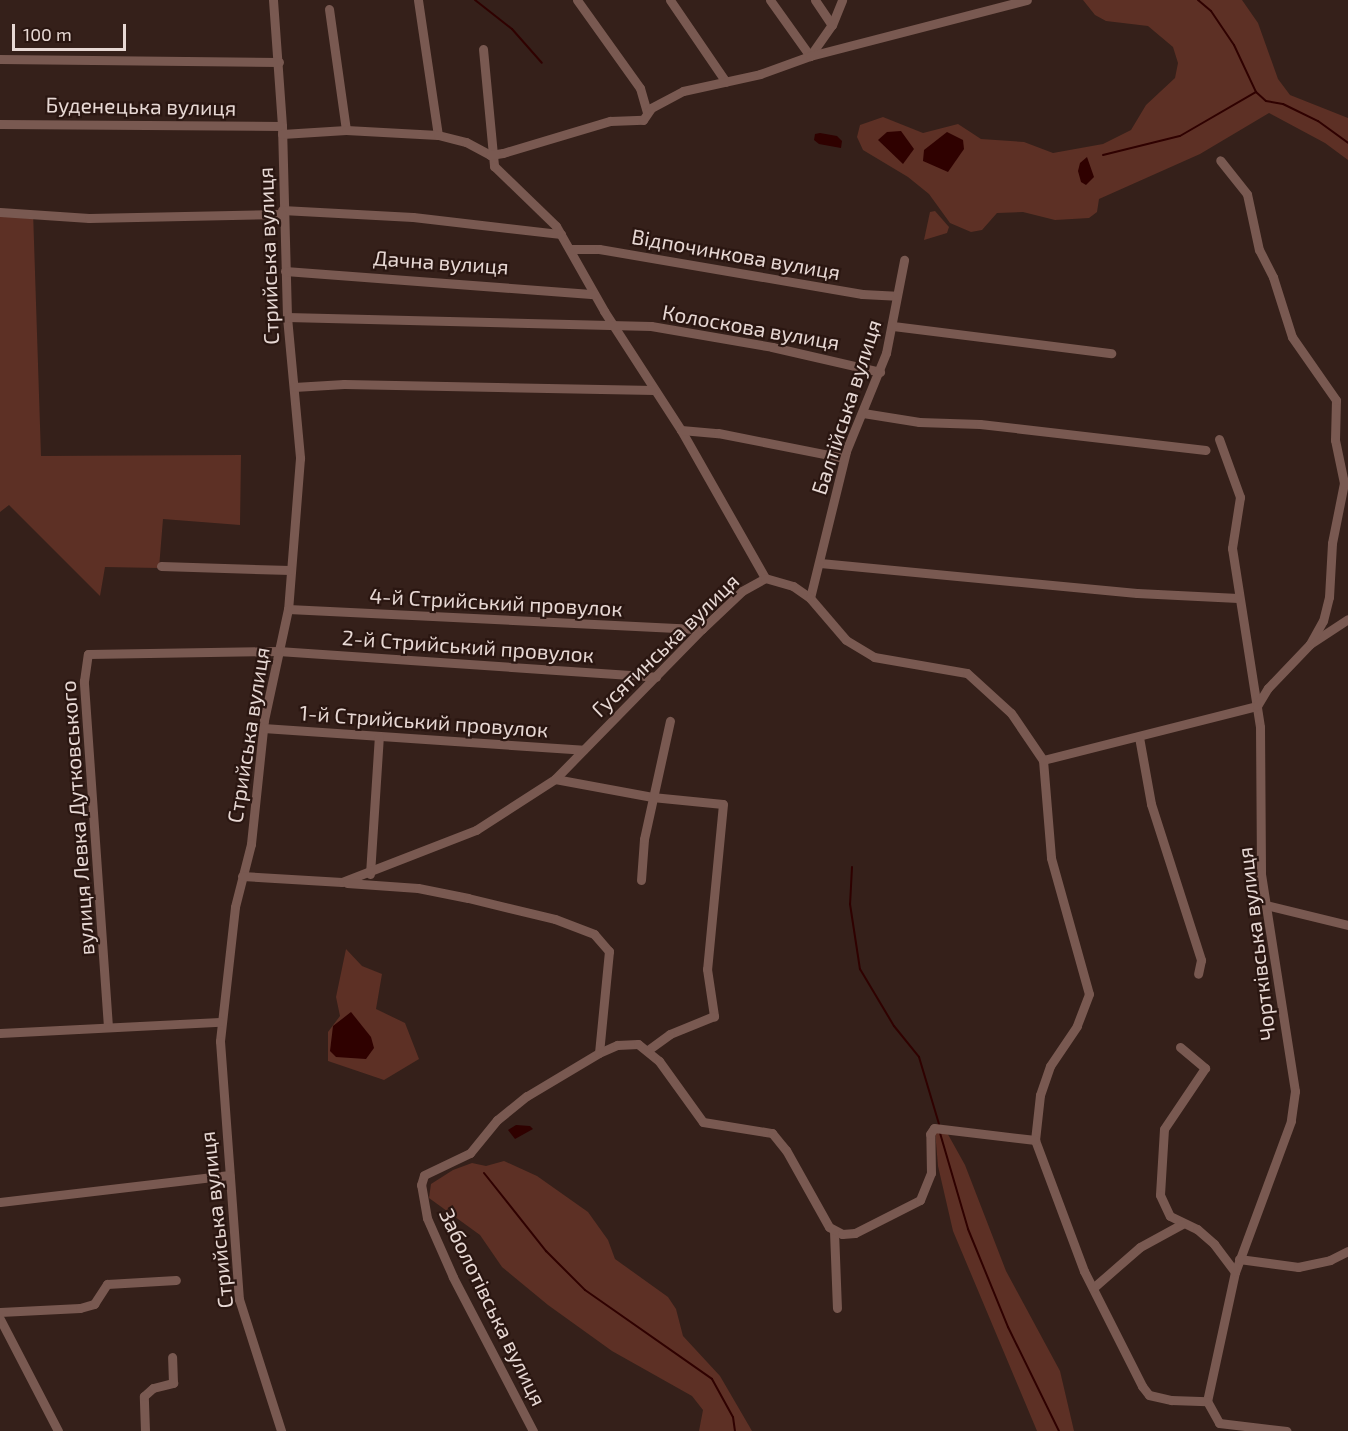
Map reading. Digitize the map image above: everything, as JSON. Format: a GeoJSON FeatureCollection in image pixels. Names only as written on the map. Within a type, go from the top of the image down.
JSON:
{"type":"FeatureCollection","features":[{"type":"Feature","properties":{"kind":"street","name":"Стрийська вулиця"},"geometry":{"type":"LineString","coordinates":[[273,0],[282,130],[282,212],[287,317],[300,458],[288,609],[263,728],[251,844],[235,907],[225,1012],[220,1022],[239,1299],[281,1431]]}},
{"type":"Feature","properties":{"kind":"street"},"geometry":{"type":"LineString","coordinates":[[418,0],[438,135]]}},
{"type":"Feature","properties":{"kind":"street"},"geometry":{"type":"LineString","coordinates":[[577,0],[640,88],[647,112]]}},
{"type":"Feature","properties":{"kind":"street"},"geometry":{"type":"LineString","coordinates":[[670,0],[726,82]]}},
{"type":"Feature","properties":{"kind":"street"},"geometry":{"type":"LineString","coordinates":[[770,0],[810,56]]}},
{"type":"Feature","properties":{"kind":"street"},"geometry":{"type":"LineString","coordinates":[[815,0],[832,25]]}},
{"type":"Feature","properties":{"kind":"street"},"geometry":{"type":"LineString","coordinates":[[810,56],[832,25],[842,0]]}},
{"type":"Feature","properties":{"kind":"street"},"geometry":{"type":"LineString","coordinates":[[490,155],[610,121],[643,120],[647,112],[679,93],[726,82],[810,56],[1028,0]]}},
{"type":"Feature","properties":{"kind":"street"},"geometry":{"type":"LineString","coordinates":[[329,9],[346,130]]}},
{"type":"Feature","properties":{"kind":"street"},"geometry":{"type":"LineString","coordinates":[[483,49],[490,101],[490,155],[496,169],[538,206],[561,234],[594,294],[681,430],[765,578]]}},
{"type":"Feature","properties":{"kind":"street"},"geometry":{"type":"LineString","coordinates":[[0,59],[279,63]]}},
{"type":"Feature","properties":{"kind":"street","name":"Буденецька вулиця"},"geometry":{"type":"LineString","coordinates":[[0,124],[346,130],[438,135],[466,142],[490,155]]}},
{"type":"Feature","properties":{"kind":"street"},"geometry":{"type":"LineString","coordinates":[[1220,160],[1246,194],[1259,250],[1273,277],[1285,320],[1330,388],[1338,411],[1335,440],[1344,483],[1342,501],[1332,543],[1329,597],[1310,644]]}},
{"type":"Feature","properties":{"kind":"street"},"geometry":{"type":"LineString","coordinates":[[0,212],[89,218],[282,212],[413,217],[561,234]]}},
{"type":"Feature","properties":{"kind":"street","name":"Відпочинкова вулиця"},"geometry":{"type":"LineString","coordinates":[[570,249],[599,249],[862,294],[897,296]]}},
{"type":"Feature","properties":{"kind":"street","name":"Балтійська вулиця"},"geometry":{"type":"LineString","coordinates":[[810,598],[844,458],[880,372],[893,326],[904,260]]}},
{"type":"Feature","properties":{"kind":"street","name":"Дачна вулиця"},"geometry":{"type":"LineString","coordinates":[[285,271],[594,294]]}},
{"type":"Feature","properties":{"kind":"street","name":"Колоскова вулиця"},"geometry":{"type":"LineString","coordinates":[[287,317],[354,316],[461,324],[615,328],[651,326],[708,335],[880,372]]}},
{"type":"Feature","properties":{"kind":"street"},"geometry":{"type":"LineString","coordinates":[[893,326],[1111,353]]}},
{"type":"Feature","properties":{"kind":"street"},"geometry":{"type":"LineString","coordinates":[[294,387],[344,384],[654,390]]}},
{"type":"Feature","properties":{"kind":"street"},"geometry":{"type":"LineString","coordinates":[[863,413],[919,422],[980,424],[1206,450]]}},
{"type":"Feature","properties":{"kind":"street"},"geometry":{"type":"LineString","coordinates":[[681,430],[718,433],[844,458]]}},
{"type":"Feature","properties":{"kind":"street","name":"Чортківська вулиця"},"geometry":{"type":"LineString","coordinates":[[1207,1401],[1235,1272],[1294,1106],[1262,873],[1257,706],[1238,598],[1232,548],[1240,497],[1219,440]]}},
{"type":"Feature","properties":{"kind":"street"},"geometry":{"type":"LineString","coordinates":[[820,563],[1137,593],[1238,598]]}},
{"type":"Feature","properties":{"kind":"street"},"geometry":{"type":"LineString","coordinates":[[161,566],[290,570]]}},
{"type":"Feature","properties":{"kind":"street","name":"Гусятинська вулиця"},"geometry":{"type":"LineString","coordinates":[[342,882],[370,874],[476,830],[555,779],[702,629],[742,591],[765,578],[793,586],[810,598],[846,640],[873,657],[967,673],[1011,713],[1042,760],[1051,858],[1089,994],[1077,1026],[1050,1065],[1040,1095],[1035,1140],[1093,1288],[1149,1395],[1207,1401]]}},
{"type":"Feature","properties":{"kind":"street","name":"4-й Стрийський провулок"},"geometry":{"type":"LineString","coordinates":[[288,609],[702,629]]}},
{"type":"Feature","properties":{"kind":"street"},"geometry":{"type":"LineString","coordinates":[[1042,760],[1257,706],[1268,688],[1310,644],[1348,619]]}},
{"type":"Feature","properties":{"kind":"street","name":"2-й Стрийський провулок"},"geometry":{"type":"LineString","coordinates":[[278,651],[656,677]]}},
{"type":"Feature","properties":{"kind":"street","name":"вулиця Левка Дутковського"},"geometry":{"type":"LineString","coordinates":[[108,1027],[92,832],[85,659],[93,653],[278,651]]}},
{"type":"Feature","properties":{"kind":"street"},"geometry":{"type":"LineString","coordinates":[[642,880],[652,797],[670,721]]}},
{"type":"Feature","properties":{"kind":"street","name":"1-й Стрийський провулок"},"geometry":{"type":"LineString","coordinates":[[263,728],[583,750]]}},
{"type":"Feature","properties":{"kind":"street"},"geometry":{"type":"LineString","coordinates":[[370,874],[379,736]]}},
{"type":"Feature","properties":{"kind":"street"},"geometry":{"type":"LineString","coordinates":[[1139,737],[1151,804],[1201,960],[1198,974]]}},
{"type":"Feature","properties":{"kind":"street"},"geometry":{"type":"LineString","coordinates":[[555,779],[652,797],[716,801],[725,810],[707,969],[714,1016],[670,1034],[648,1050]]}},
{"type":"Feature","properties":{"kind":"street"},"geometry":{"type":"LineString","coordinates":[[242,876],[418,888],[555,919],[594,934],[609,951],[599,1053],[633,1042],[648,1050],[703,1122],[762,1128],[776,1135],[834,1231],[837,1308]]}},
{"type":"Feature","properties":{"kind":"street"},"geometry":{"type":"LineString","coordinates":[[1266,905],[1348,925]]}},
{"type":"Feature","properties":{"kind":"street"},"geometry":{"type":"LineString","coordinates":[[0,1033],[220,1022]]}},
{"type":"Feature","properties":{"kind":"street"},"geometry":{"type":"LineString","coordinates":[[1180,1047],[1205,1068],[1164,1129],[1160,1195],[1170,1216],[1182,1224],[1197,1229],[1222,1251],[1235,1272]]}},
{"type":"Feature","properties":{"kind":"street","name":"Заболотівська вулиця"},"geometry":{"type":"LineString","coordinates":[[533,1431],[453,1277],[428,1218],[421,1185],[424,1175],[470,1153],[505,1113],[599,1053]]}},
{"type":"Feature","properties":{"kind":"street"},"geometry":{"type":"LineString","coordinates":[[834,1231],[855,1233],[920,1200],[931,1173],[930,1134],[939,1128],[1035,1140]]}},
{"type":"Feature","properties":{"kind":"street"},"geometry":{"type":"LineString","coordinates":[[0,1202],[229,1175]]}},
{"type":"Feature","properties":{"kind":"street"},"geometry":{"type":"LineString","coordinates":[[1093,1288],[1140,1247],[1182,1224]]}},
{"type":"Feature","properties":{"kind":"street"},"geometry":{"type":"LineString","coordinates":[[1239,1259],[1298,1267],[1347,1254]]}},
{"type":"Feature","properties":{"kind":"street"},"geometry":{"type":"LineString","coordinates":[[0,1312],[80,1308],[94,1304],[107,1284],[176,1280]]}},
{"type":"Feature","properties":{"kind":"street"},"geometry":{"type":"LineString","coordinates":[[0,1319],[58,1431]]}},
{"type":"Feature","properties":{"kind":"street"},"geometry":{"type":"LineString","coordinates":[[145,1431],[144,1396],[153,1388],[173,1383],[172,1357]]}},
{"type":"Feature","properties":{"kind":"street"},"geometry":{"type":"LineString","coordinates":[[1207,1401],[1218,1427],[1287,1431]]}},
{"type":"Feature","properties":{"kind":"shaded area"},"geometry":{"type":"Polygon","coordinates":[[[1083,0],[1242,0],[1258,23],[1278,79],[1290,95],[1348,118],[1348,160],[1325,143],[1269,113],[1200,154],[1099,199],[1097,212],[1089,218],[1055,220],[1023,212],[997,213],[982,230],[971,232],[950,223],[929,194],[908,177],[863,150],[857,137],[860,125],[883,117],[923,133],[958,124],[981,139],[1024,142],[1053,153],[1103,144],[1131,130],[1146,105],[1175,78],[1178,63],[1173,47],[1148,26],[1106,21],[1095,15],[1083,0]]]}},
{"type":"Feature","properties":{"kind":"shaded area"},"geometry":{"type":"Polygon","coordinates":[[[901,131],[914,149],[903,164],[878,140],[887,132],[901,131]]]}},
{"type":"Feature","properties":{"kind":"shaded area"},"geometry":{"type":"Polygon","coordinates":[[[947,132],[963,140],[964,149],[948,172],[923,161],[924,150],[947,132]]]}},
{"type":"Feature","properties":{"kind":"shaded area"},"geometry":{"type":"Polygon","coordinates":[[[815,134],[837,136],[842,141],[841,148],[819,144],[814,140],[815,134]]]}},
{"type":"Feature","properties":{"kind":"shaded area"},"geometry":{"type":"Polygon","coordinates":[[[1087,157],[1094,177],[1086,185],[1081,182],[1078,171],[1080,163],[1087,157]]]}},
{"type":"Feature","properties":{"kind":"shaded area"},"geometry":{"type":"Polygon","coordinates":[[[0,210],[33,211],[41,456],[241,455],[240,525],[163,519],[159,568],[105,567],[100,596],[9,505],[0,512],[0,210]]]}},
{"type":"Feature","properties":{"kind":"shaded area"},"geometry":{"type":"Polygon","coordinates":[[[935,211],[949,227],[947,233],[924,240],[930,212],[935,211]]]}},
{"type":"Feature","properties":{"kind":"shaded area"},"geometry":{"type":"Polygon","coordinates":[[[346,949],[362,966],[382,974],[376,1009],[405,1023],[419,1059],[384,1080],[328,1061],[328,1032],[340,1016],[336,997],[346,949]]]}},
{"type":"Feature","properties":{"kind":"shaded area"},"geometry":{"type":"Polygon","coordinates":[[[351,1012],[371,1037],[374,1048],[366,1059],[336,1057],[330,1051],[333,1026],[351,1012]]]}},
{"type":"Feature","properties":{"kind":"shaded area"},"geometry":{"type":"Polygon","coordinates":[[[516,1125],[530,1126],[533,1129],[515,1139],[508,1130],[516,1125]]]}},
{"type":"Feature","properties":{"kind":"shaded area"},"geometry":{"type":"Polygon","coordinates":[[[945,1129],[965,1165],[1006,1271],[1060,1371],[1074,1431],[1037,1431],[953,1231],[938,1166],[935,1130],[945,1129]]]}},
{"type":"Feature","properties":{"kind":"shaded area"},"geometry":{"type":"Polygon","coordinates":[[[504,1161],[537,1176],[588,1212],[608,1240],[615,1259],[668,1297],[676,1309],[683,1336],[720,1376],[752,1431],[699,1431],[703,1410],[692,1396],[612,1351],[548,1305],[502,1267],[480,1235],[429,1198],[431,1184],[453,1170],[472,1163],[486,1166],[504,1161]]]}},
{"type":"Feature","properties":{"kind":"waterway"},"geometry":{"type":"LineString","coordinates":[[475,0],[512,29],[542,63]]}},
{"type":"Feature","properties":{"kind":"waterway"},"geometry":{"type":"LineString","coordinates":[[1198,0],[1211,11],[1234,45],[1256,92],[1266,101],[1283,104],[1318,121],[1348,143]]}},
{"type":"Feature","properties":{"kind":"waterway"},"geometry":{"type":"LineString","coordinates":[[1103,155],[1180,136],[1256,92]]}},
{"type":"Feature","properties":{"kind":"waterway"},"geometry":{"type":"LineString","coordinates":[[852,867],[850,904],[860,969],[894,1026],[919,1057],[939,1124]]}},
{"type":"Feature","properties":{"kind":"waterway"},"geometry":{"type":"LineString","coordinates":[[940,1133],[968,1229],[1008,1327],[1059,1431]]}},
{"type":"Feature","properties":{"kind":"waterway"},"geometry":{"type":"LineString","coordinates":[[484,1173],[546,1251],[585,1290],[712,1379],[733,1417],[735,1431]]}}]}
